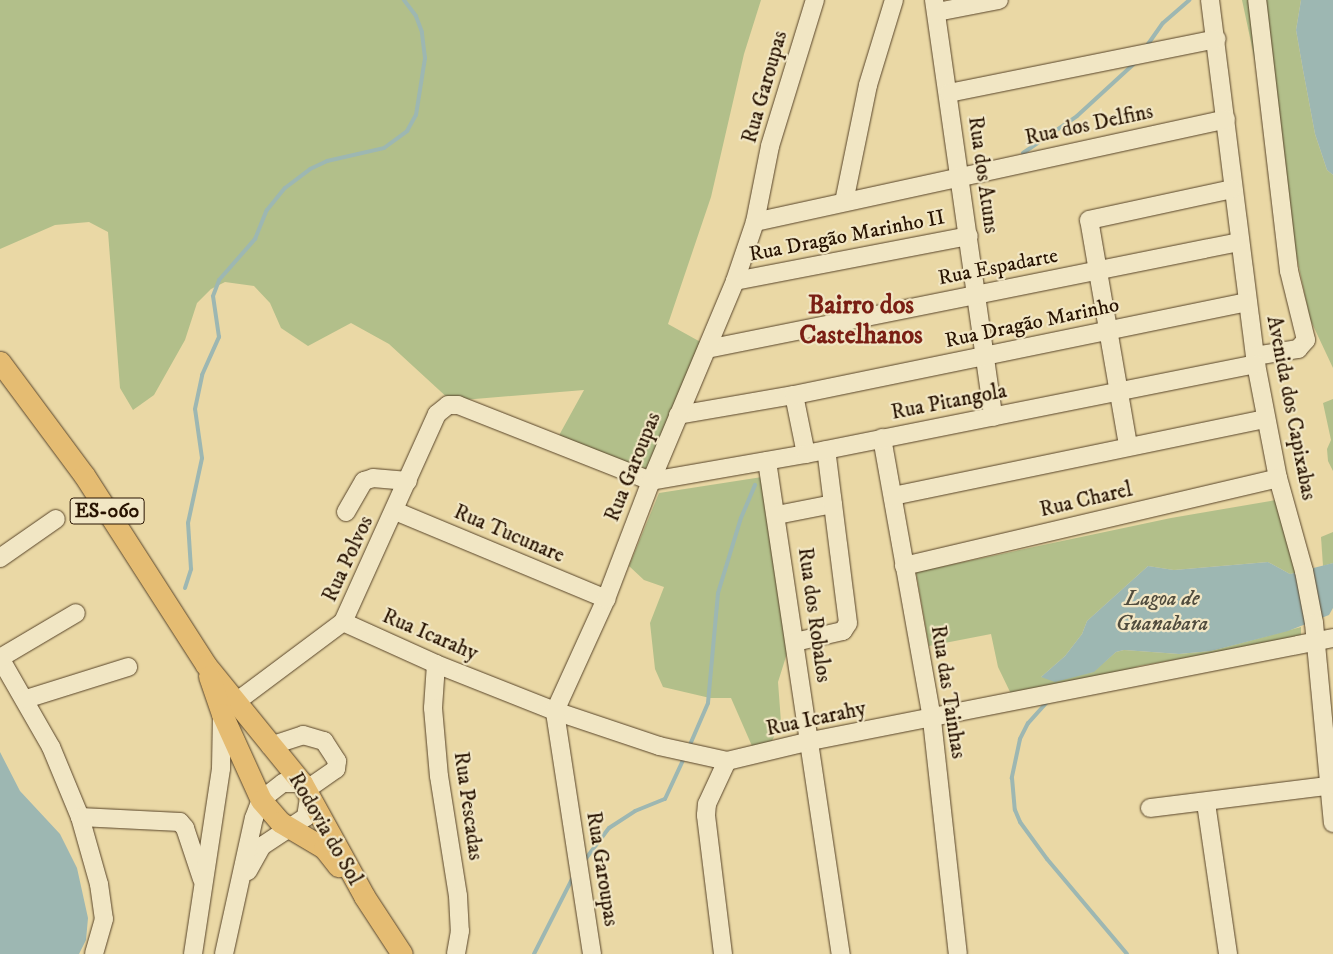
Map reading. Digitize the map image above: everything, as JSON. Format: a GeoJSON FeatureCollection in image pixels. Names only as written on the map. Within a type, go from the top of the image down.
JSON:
{"type":"FeatureCollection","features":[{"type":"Feature","properties":{"kind":"main road","name":"Rodovia do Sol"},"geometry":{"type":"LineString","coordinates":[[0,362],[84,475],[206,665],[229,708],[258,809],[324,848],[364,896]]}},
{"type":"Feature","properties":{"kind":"main road","name":"Rodovia do Sol"},"geometry":{"type":"LineString","coordinates":[[229,708],[270,746],[306,790],[364,896]]}},
{"type":"Feature","properties":{"kind":"main road","name":"ES-060"},"geometry":{"type":"LineString","coordinates":[[364,896],[402,954]]}},
{"type":"Feature","properties":{"kind":"street","name":"Rua Garoupas"},"geometry":{"type":"LineString","coordinates":[[592,954],[555,711],[606,599],[651,481],[734,281],[755,222],[770,146],[815,0]]}},
{"type":"Feature","properties":{"kind":"street"},"geometry":{"type":"LineString","coordinates":[[844,202],[868,85],[894,0]]}},
{"type":"Feature","properties":{"kind":"street"},"geometry":{"type":"LineString","coordinates":[[936,6],[1000,0]]}},
{"type":"Feature","properties":{"kind":"street","name":"Avenida dos Capixabas"},"geometry":{"type":"LineString","coordinates":[[1210,0],[1217,40],[1239,242],[1266,419],[1278,478],[1324,640],[1327,786],[1333,823]]}},
{"type":"Feature","properties":{"kind":"street","name":"Rua Pitangola"},"geometry":{"type":"LineString","coordinates":[[651,481],[806,454],[1117,392],[1298,349],[1306,340],[1290,272],[1257,0]]}},
{"type":"Feature","properties":{"kind":"street","name":"Rua dos Atuns"},"geometry":{"type":"LineString","coordinates":[[936,6],[978,294],[993,416]]}},
{"type":"Feature","properties":{"kind":"street"},"geometry":{"type":"LineString","coordinates":[[949,93],[1217,40]]}},
{"type":"Feature","properties":{"kind":"street","name":"Rua dos Delfins"},"geometry":{"type":"LineString","coordinates":[[755,222],[961,175],[1226,120]]}},
{"type":"Feature","properties":{"kind":"street"},"geometry":{"type":"LineString","coordinates":[[1128,445],[1088,224],[1093,217],[1232,189]]}},
{"type":"Feature","properties":{"kind":"street","name":"Rua Dragão Marinho II"},"geometry":{"type":"LineString","coordinates":[[734,281],[969,236]]}},
{"type":"Feature","properties":{"kind":"street","name":"Rua Espadarte"},"geometry":{"type":"LineString","coordinates":[[707,349],[1239,242]]}},
{"type":"Feature","properties":{"kind":"street","name":"Rua Dragão Marinho"},"geometry":{"type":"LineString","coordinates":[[678,415],[986,356],[1248,302]]}},
{"type":"Feature","properties":{"kind":"street"},"geometry":{"type":"LineString","coordinates":[[794,394],[806,454]]}},
{"type":"Feature","properties":{"kind":"street","name":"Rua Polvos"},"geometry":{"type":"LineString","coordinates":[[229,708],[343,622],[395,511],[437,414],[448,405],[458,405],[651,481]]}},
{"type":"Feature","properties":{"kind":"street","name":"Rua Charel"},"geometry":{"type":"LineString","coordinates":[[893,496],[1128,445],[1266,419]]}},
{"type":"Feature","properties":{"kind":"street","name":"Rua das Tainhas"},"geometry":{"type":"LineString","coordinates":[[882,438],[932,720],[958,954]]}},
{"type":"Feature","properties":{"kind":"street"},"geometry":{"type":"LineString","coordinates":[[795,642],[843,631],[848,623],[826,450]]}},
{"type":"Feature","properties":{"kind":"street","name":"Rua dos Robalos"},"geometry":{"type":"LineString","coordinates":[[767,461],[811,741],[841,954]]}},
{"type":"Feature","properties":{"kind":"street"},"geometry":{"type":"LineString","coordinates":[[346,512],[364,481],[373,478],[408,481]]}},
{"type":"Feature","properties":{"kind":"street","name":"Rua Charel"},"geometry":{"type":"LineString","coordinates":[[904,566],[1278,478]]}},
{"type":"Feature","properties":{"kind":"street"},"geometry":{"type":"LineString","coordinates":[[777,515],[833,504]]}},
{"type":"Feature","properties":{"kind":"street","name":"Rua Tucunare"},"geometry":{"type":"LineString","coordinates":[[395,511],[606,599]]}},
{"type":"Feature","properties":{"kind":"street"},"geometry":{"type":"LineString","coordinates":[[0,558],[56,519]]}},
{"type":"Feature","properties":{"kind":"street"},"geometry":{"type":"LineString","coordinates":[[76,613],[0,658],[26,699],[51,747],[80,818],[99,884],[104,919],[94,954]]}},
{"type":"Feature","properties":{"kind":"street","name":"Rua Icarahy"},"geometry":{"type":"LineString","coordinates":[[343,622],[436,664],[555,711],[660,746],[727,761],[811,741],[932,720],[1324,640]]}},
{"type":"Feature","properties":{"kind":"street","name":"Rua Pescadas"},"geometry":{"type":"LineString","coordinates":[[436,664],[433,708],[439,776],[458,896],[460,931],[456,954]]}},
{"type":"Feature","properties":{"kind":"street"},"geometry":{"type":"LineString","coordinates":[[26,699],[128,667]]}},
{"type":"Feature","properties":{"kind":"street"},"geometry":{"type":"LineString","coordinates":[[193,954],[205,887],[229,708]]}},
{"type":"Feature","properties":{"kind":"street"},"geometry":{"type":"LineString","coordinates":[[270,746],[303,735],[324,741],[337,761],[336,769],[306,790]]}},
{"type":"Feature","properties":{"kind":"street"},"geometry":{"type":"LineString","coordinates":[[723,954],[706,815],[707,804],[727,761]]}},
{"type":"Feature","properties":{"kind":"street"},"geometry":{"type":"LineString","coordinates":[[224,954],[240,894],[258,809],[284,783],[306,790]]}},
{"type":"Feature","properties":{"kind":"street"},"geometry":{"type":"LineString","coordinates":[[1150,808],[1206,803],[1327,786]]}},
{"type":"Feature","properties":{"kind":"street"},"geometry":{"type":"LineString","coordinates":[[240,894],[250,865],[271,840],[306,817],[306,790]]}},
{"type":"Feature","properties":{"kind":"street"},"geometry":{"type":"LineString","coordinates":[[1206,803],[1228,954]]}},
{"type":"Feature","properties":{"kind":"street"},"geometry":{"type":"LineString","coordinates":[[80,818],[180,822],[185,828],[205,887]]}},
{"type":"Feature","properties":{"kind":"green space"},"geometry":{"type":"Polygon","coordinates":[[[0,0],[761,0],[744,54],[711,197],[668,324],[706,345],[653,464],[643,470],[557,439],[584,390],[451,401],[389,344],[351,323],[308,346],[281,328],[270,303],[254,286],[225,282],[211,289],[197,303],[185,340],[154,395],[133,410],[120,388],[108,232],[89,222],[55,225],[0,249],[0,0]]]}},
{"type":"Feature","properties":{"kind":"green space"},"geometry":{"type":"Polygon","coordinates":[[[1242,0],[1301,0],[1296,30],[1303,70],[1315,134],[1327,170],[1333,175],[1333,368],[1310,319],[1242,0]]]}},
{"type":"Feature","properties":{"kind":"green space"},"geometry":{"type":"Polygon","coordinates":[[[1333,399],[1333,471],[1328,461],[1327,449],[1331,440],[1323,403],[1333,399]]]}},
{"type":"Feature","properties":{"kind":"green space"},"geometry":{"type":"Polygon","coordinates":[[[762,477],[789,647],[778,682],[781,722],[770,745],[752,746],[731,698],[710,698],[663,687],[655,669],[650,623],[664,587],[644,580],[629,566],[659,493],[762,477]]]}},
{"type":"Feature","properties":{"kind":"green space"},"geometry":{"type":"Polygon","coordinates":[[[1282,499],[1295,573],[1290,574],[1268,562],[1174,570],[1148,566],[1087,621],[1082,634],[1065,656],[1041,677],[1059,679],[1093,672],[1116,652],[1124,650],[1179,654],[1211,651],[1301,627],[1301,638],[1139,666],[1110,676],[1012,696],[998,667],[991,634],[929,646],[916,572],[1171,518],[1282,499]]]}},
{"type":"Feature","properties":{"kind":"green space"},"geometry":{"type":"Polygon","coordinates":[[[1333,532],[1333,563],[1323,566],[1321,537],[1333,532]]]}},
{"type":"Feature","properties":{"kind":"water"},"geometry":{"type":"Polygon","coordinates":[[[1301,0],[1333,0],[1333,175],[1327,170],[1315,134],[1303,70],[1296,30],[1301,0]]]}},
{"type":"Feature","properties":{"kind":"water","name":"Lagoa de Guanabara"},"geometry":{"type":"Polygon","coordinates":[[[1268,562],[1290,574],[1333,563],[1333,608],[1329,615],[1288,631],[1211,651],[1179,654],[1124,650],[1116,652],[1094,672],[1055,682],[1041,677],[1065,656],[1082,634],[1087,621],[1148,566],[1174,570],[1268,562]]]}},
{"type":"Feature","properties":{"kind":"water"},"geometry":{"type":"Polygon","coordinates":[[[0,752],[20,791],[60,834],[77,868],[88,918],[86,940],[79,954],[0,954],[0,752]]]}},
{"type":"Feature","properties":{"kind":"waterway"},"geometry":{"type":"LineString","coordinates":[[185,588],[191,569],[188,523],[202,458],[195,409],[202,375],[219,337],[213,296],[219,280],[255,239],[267,210],[285,188],[310,169],[327,161],[384,148],[407,131],[416,115],[425,58],[422,32],[416,16],[404,0]]}},
{"type":"Feature","properties":{"kind":"waterway"},"geometry":{"type":"LineString","coordinates":[[1146,47],[1163,23],[1189,0]]}},
{"type":"Feature","properties":{"kind":"waterway"},"geometry":{"type":"LineString","coordinates":[[1023,153],[1077,116],[1137,61]]}},
{"type":"Feature","properties":{"kind":"waterway"},"geometry":{"type":"LineString","coordinates":[[689,747],[708,703],[718,593],[741,518],[755,485]]}},
{"type":"Feature","properties":{"kind":"waterway"},"geometry":{"type":"LineString","coordinates":[[1048,701],[1028,723],[1020,739],[1012,778],[1015,810],[1020,822],[1047,859],[1127,954]]}},
{"type":"Feature","properties":{"kind":"waterway"},"geometry":{"type":"LineString","coordinates":[[584,861],[609,828],[635,811],[665,799],[684,758]]}},
{"type":"Feature","properties":{"kind":"waterway"},"geometry":{"type":"LineString","coordinates":[[534,954],[574,875]]}},
{"type":"Feature","properties":{"kind":"district","name":"Bairro dos Castelhanos"},"geometry":{"type":"Point","coordinates":[861,321]}}]}
